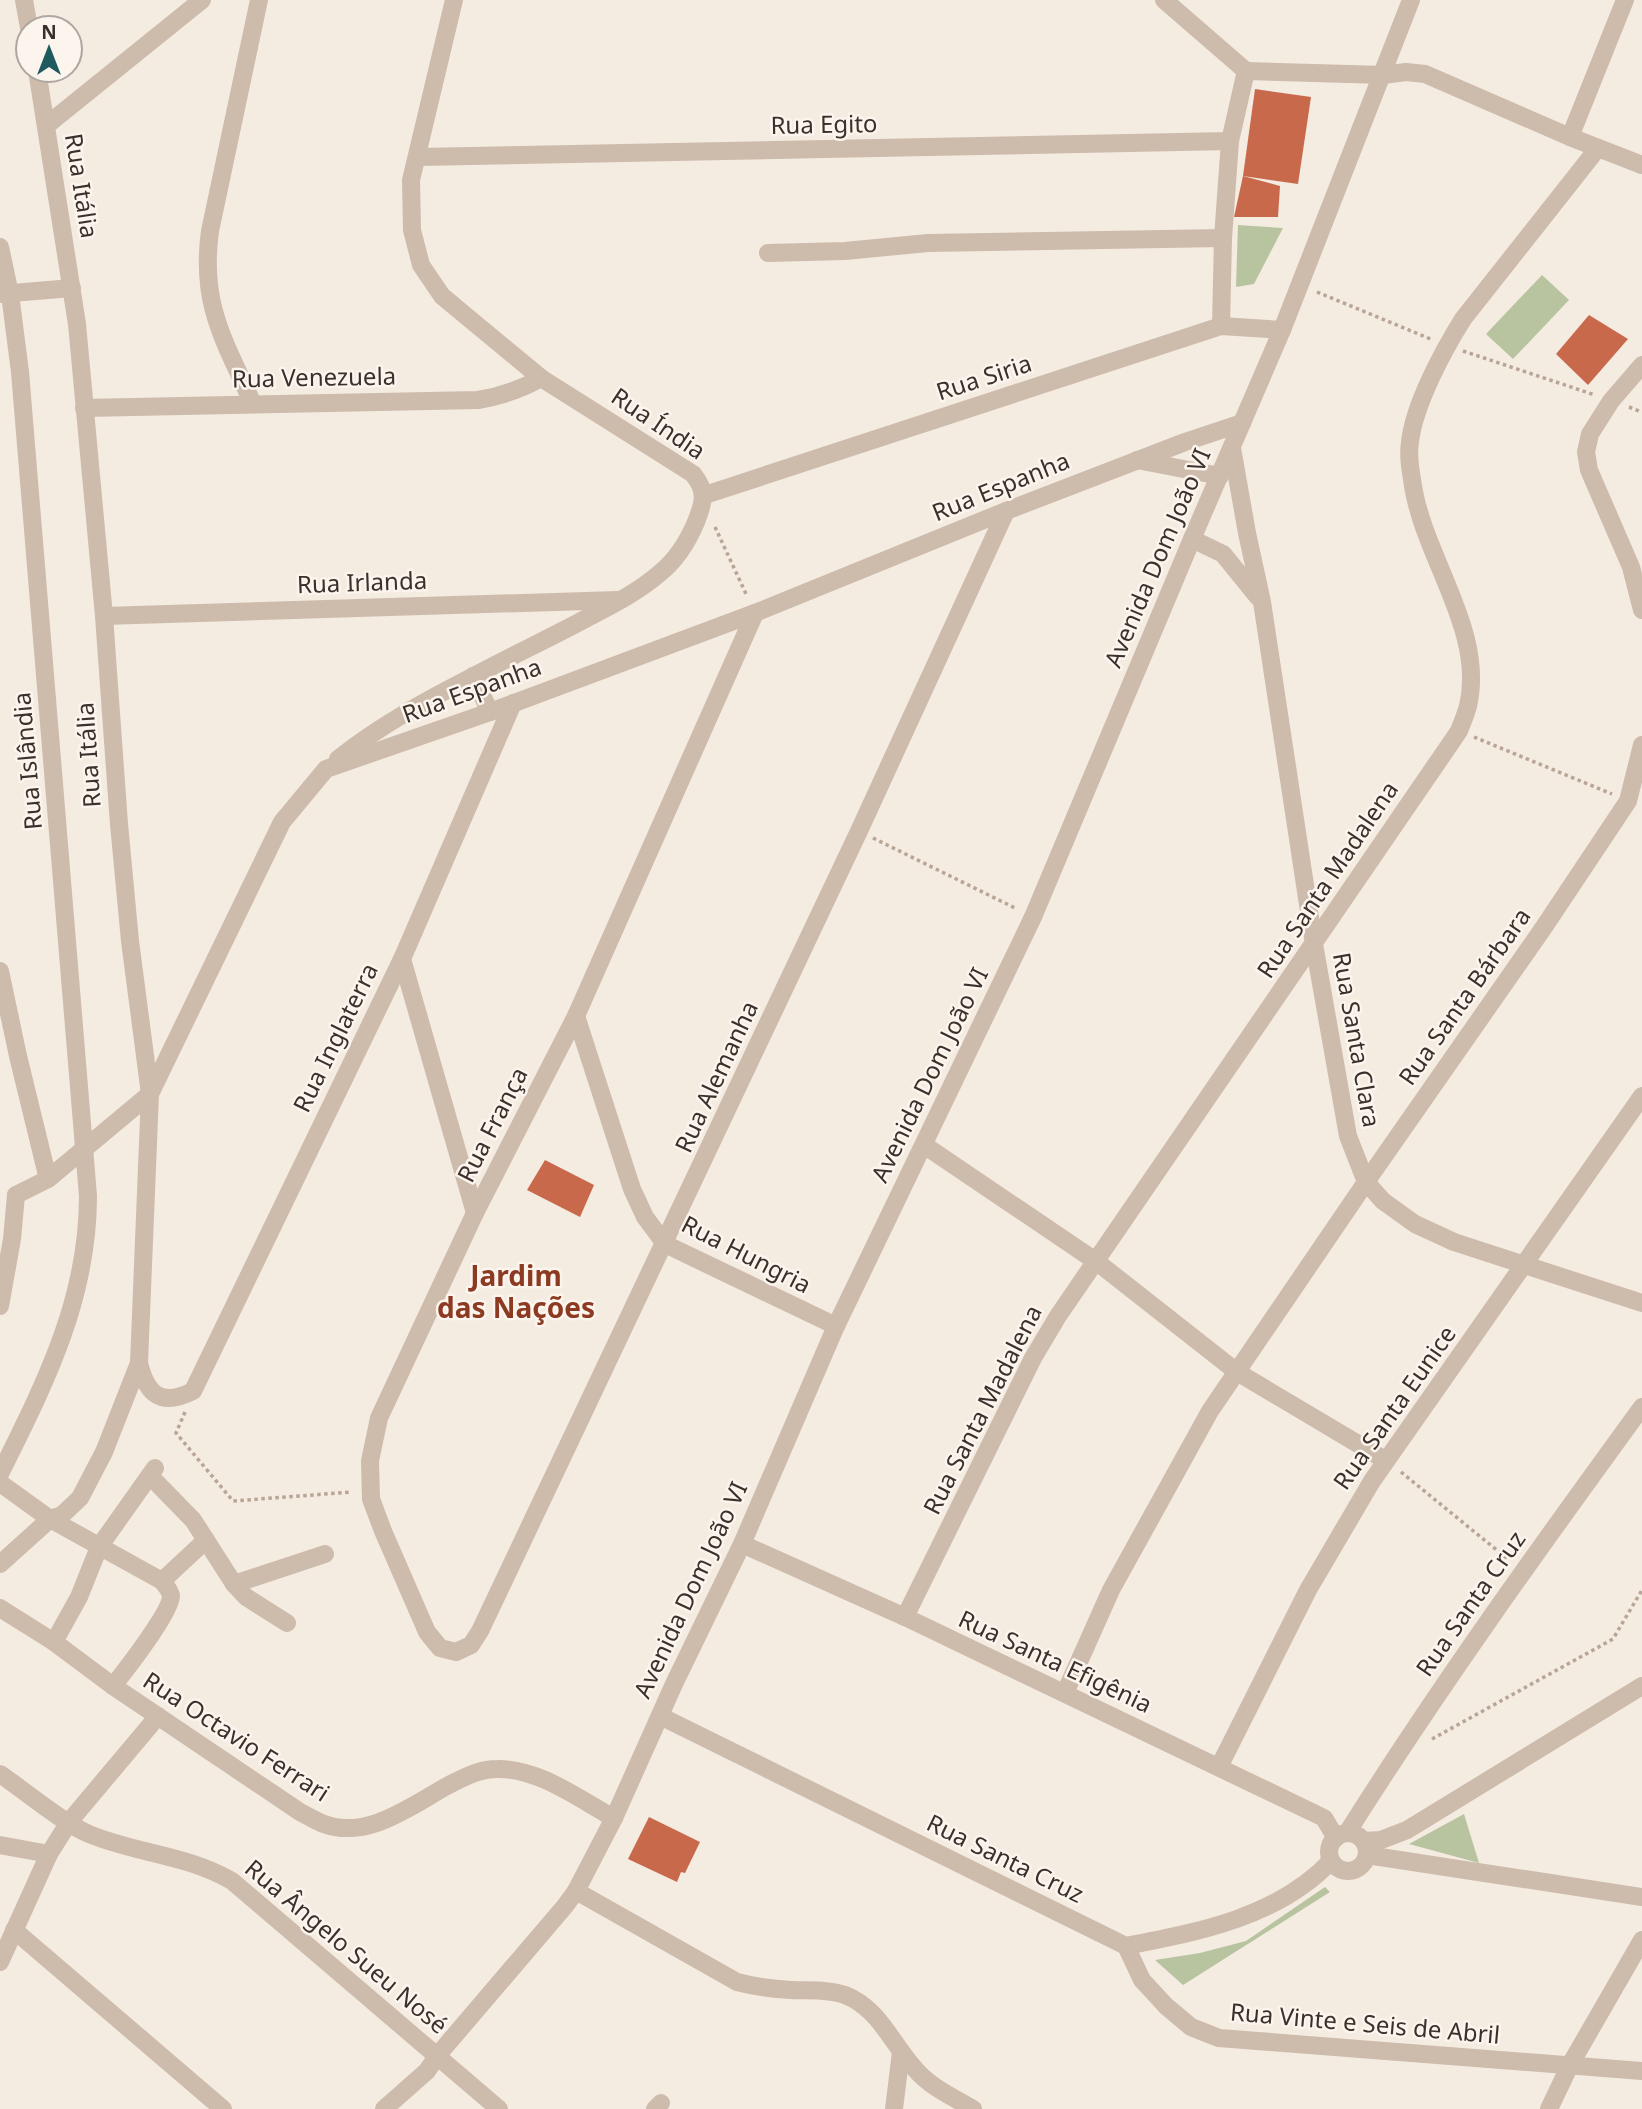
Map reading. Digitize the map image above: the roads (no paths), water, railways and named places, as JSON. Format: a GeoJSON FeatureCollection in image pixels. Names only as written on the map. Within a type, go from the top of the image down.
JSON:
{"type":"FeatureCollection","features":[{"type":"Feature","properties":{"kind":"street"},"geometry":{"type":"LineString","coordinates":[[47,125],[202,0]]}},
{"type":"Feature","properties":{"kind":"street"},"geometry":{"type":"LineString","coordinates":[[253,404],[212,307],[206,261],[259,0]]}},
{"type":"Feature","properties":{"kind":"street","name":"Rua Índia"},"geometry":{"type":"LineString","coordinates":[[454,0],[411,180],[412,230],[421,265],[442,296],[541,378],[684,466],[700,483],[704,499]]}},
{"type":"Feature","properties":{"kind":"street"},"geometry":{"type":"LineString","coordinates":[[1164,0],[1246,71],[1425,74],[1642,165]]}},
{"type":"Feature","properties":{"kind":"street","name":"Avenida Dom João VI"},"geometry":{"type":"LineString","coordinates":[[384,2109],[427,2071],[576,1891],[614,1818],[742,1544],[836,1326],[1033,917],[1282,330],[1411,0]]}},
{"type":"Feature","properties":{"kind":"street"},"geometry":{"type":"LineString","coordinates":[[1570,137],[1625,0]]}},
{"type":"Feature","properties":{"kind":"street"},"geometry":{"type":"LineString","coordinates":[[1221,326],[1223,237],[1230,141],[1246,71]]}},
{"type":"Feature","properties":{"kind":"street","name":"Rua Itália"},"geometry":{"type":"LineString","coordinates":[[40,84],[72,288],[104,616],[118,824],[150,1094],[139,1363],[149,1390],[161,1397],[173,1399],[193,1391]]}},
{"type":"Feature","properties":{"kind":"street","name":"Rua Egito"},"geometry":{"type":"LineString","coordinates":[[418,157],[1230,141]]}},
{"type":"Feature","properties":{"kind":"street","name":"Rua Santa Madalena"},"geometry":{"type":"LineString","coordinates":[[905,1617],[1033,1358],[1058,1316],[1459,731],[1468,705],[1468,648],[1461,620],[1415,502],[1410,443],[1416,416],[1447,345],[1463,319],[1598,148]]}},
{"type":"Feature","properties":{"kind":"street"},"geometry":{"type":"LineString","coordinates":[[768,253],[845,251],[928,243],[1223,237]]}},
{"type":"Feature","properties":{"kind":"street","name":"Rua Islândia"},"geometry":{"type":"LineString","coordinates":[[0,247],[5,294],[20,372],[86,1147],[88,1226],[86,1253],[75,1302],[46,1379],[0,1474]]}},
{"type":"Feature","properties":{"kind":"street"},"geometry":{"type":"LineString","coordinates":[[5,294],[72,288]]}},
{"type":"Feature","properties":{"kind":"street","name":"Rua Siria"},"geometry":{"type":"LineString","coordinates":[[704,499],[1221,326],[1282,330]]}},
{"type":"Feature","properties":{"kind":"street"},"geometry":{"type":"LineString","coordinates":[[1642,365],[1611,401],[1590,434],[1586,452],[1589,470],[1631,568],[1642,610]]}},
{"type":"Feature","properties":{"kind":"street","name":"Rua Venezuela"},"geometry":{"type":"LineString","coordinates":[[85,408],[478,400],[505,396],[541,378]]}},
{"type":"Feature","properties":{"kind":"street","name":"Rua Espanha"},"geometry":{"type":"LineString","coordinates":[[326,769],[489,712],[755,613],[1006,511],[1242,423]]}},
{"type":"Feature","properties":{"kind":"street","name":"Rua Santa Clara"},"geometry":{"type":"LineString","coordinates":[[1232,448],[1262,602],[1314,944],[1348,1136],[1366,1182],[1383,1201],[1415,1224],[1454,1242],[1642,1303]]}},
{"type":"Feature","properties":{"kind":"street"},"geometry":{"type":"LineString","coordinates":[[1137,460],[1220,476]]}},
{"type":"Feature","properties":{"kind":"street"},"geometry":{"type":"LineString","coordinates":[[0,1306],[12,1239],[8,1194],[48,1179],[150,1094],[282,822],[326,769],[386,725],[473,676],[623,600],[660,573],[680,551],[694,528],[704,499]]}},
{"type":"Feature","properties":{"kind":"street","name":"Rua Alemanha"},"geometry":{"type":"LineString","coordinates":[[456,1652],[471,1645],[480,1632],[859,831],[1006,511]]}},
{"type":"Feature","properties":{"kind":"street"},"geometry":{"type":"LineString","coordinates":[[1223,554],[1233,545],[1245,523]]}},
{"type":"Feature","properties":{"kind":"street"},"geometry":{"type":"LineString","coordinates":[[1192,539],[1223,554],[1262,602]]}},
{"type":"Feature","properties":{"kind":"street","name":"Rua Irlanda"},"geometry":{"type":"LineString","coordinates":[[104,616],[623,600]]}},
{"type":"Feature","properties":{"kind":"street","name":"Rua França"},"geometry":{"type":"LineString","coordinates":[[456,1652],[440,1647],[427,1632],[372,1499],[370,1461],[379,1418],[475,1213],[576,1016],[755,613]]}},
{"type":"Feature","properties":{"kind":"street"},"geometry":{"type":"LineString","coordinates":[[473,676],[489,712]]}},
{"type":"Feature","properties":{"kind":"street","name":"Rua Inglaterra"},"geometry":{"type":"LineString","coordinates":[[193,1391],[402,958],[513,703]]}},
{"type":"Feature","properties":{"kind":"street","name":"Rua Santa Bárbara"},"geometry":{"type":"LineString","coordinates":[[1065,1693],[1111,1590],[1189,1446],[1366,1182],[1544,928],[1628,801],[1642,745]]}},
{"type":"Feature","properties":{"kind":"street"},"geometry":{"type":"LineString","coordinates":[[402,958],[475,1213]]}},
{"type":"Feature","properties":{"kind":"street"},"geometry":{"type":"LineString","coordinates":[[0,971],[48,1179]]}},
{"type":"Feature","properties":{"kind":"street","name":"Rua Hungria"},"geometry":{"type":"LineString","coordinates":[[576,1016],[632,1189],[645,1217],[665,1244],[836,1326]]}},
{"type":"Feature","properties":{"kind":"street","name":"Rua Santa Eunice"},"geometry":{"type":"LineString","coordinates":[[1219,1767],[1308,1590],[1385,1460],[1642,1096]]}},
{"type":"Feature","properties":{"kind":"street"},"geometry":{"type":"LineString","coordinates":[[924,1145],[1097,1262],[1237,1372],[1385,1460]]}},
{"type":"Feature","properties":{"kind":"street"},"geometry":{"type":"LineString","coordinates":[[0,1564],[50,1519],[68,1510],[80,1498],[92,1478],[119,1417],[139,1363]]}},
{"type":"Feature","properties":{"kind":"street","name":"Rua Santa Cruz"},"geometry":{"type":"LineString","coordinates":[[1353,1842],[1393,1760],[1523,1571],[1642,1407]]}},
{"type":"Feature","properties":{"kind":"street"},"geometry":{"type":"LineString","coordinates":[[54,1642],[79,1597],[99,1547],[152,1472],[187,1512],[234,1584],[260,1608],[288,1623]]}},
{"type":"Feature","properties":{"kind":"street"},"geometry":{"type":"LineString","coordinates":[[0,1483],[50,1519],[163,1581],[170,1592],[169,1602],[145,1645],[113,1686]]}},
{"type":"Feature","properties":{"kind":"street"},"geometry":{"type":"LineString","coordinates":[[163,1581],[206,1540]]}},
{"type":"Feature","properties":{"kind":"street","name":"Rua Santa Efigênia"},"geometry":{"type":"LineString","coordinates":[[742,1544],[905,1617],[1324,1818],[1353,1842]]}},
{"type":"Feature","properties":{"kind":"street"},"geometry":{"type":"LineString","coordinates":[[234,1584],[326,1554]]}},
{"type":"Feature","properties":{"kind":"street","name":"Rua Octavio Ferrari"},"geometry":{"type":"LineString","coordinates":[[0,1608],[54,1642],[113,1686],[300,1812],[324,1824],[348,1829],[373,1825],[470,1774],[498,1769],[540,1779],[614,1818]]}},
{"type":"Feature","properties":{"kind":"street"},"geometry":{"type":"LineString","coordinates":[[1353,1842],[1362,1866],[1352,1871],[1340,1869],[1331,1861],[1329,1849],[1353,1842],[1381,1840],[1407,1830],[1642,1686]]}},
{"type":"Feature","properties":{"kind":"street"},"geometry":{"type":"LineString","coordinates":[[0,1962],[49,1854],[69,1822],[158,1716]]}},
{"type":"Feature","properties":{"kind":"street","name":"Rua Santa Cruz"},"geometry":{"type":"LineString","coordinates":[[660,1716],[1126,1946]]}},
{"type":"Feature","properties":{"kind":"street","name":"Rua Ângelo Sueu Nosé"},"geometry":{"type":"LineString","coordinates":[[0,1774],[91,1835],[210,1868],[232,1881],[499,2109]]}},
{"type":"Feature","properties":{"kind":"street"},"geometry":{"type":"LineString","coordinates":[[1353,1842],[1642,1897]]}},
{"type":"Feature","properties":{"kind":"street"},"geometry":{"type":"LineString","coordinates":[[0,1845],[49,1854]]}},
{"type":"Feature","properties":{"kind":"street"},"geometry":{"type":"LineString","coordinates":[[1126,1946],[1202,1931],[1236,1921],[1292,1892],[1318,1875],[1331,1861]]}},
{"type":"Feature","properties":{"kind":"street"},"geometry":{"type":"LineString","coordinates":[[576,1891],[737,1982],[764,1989],[844,1994],[861,2004],[882,2023],[915,2070],[929,2083],[973,2109]]}},
{"type":"Feature","properties":{"kind":"street"},"geometry":{"type":"LineString","coordinates":[[14,1930],[223,2109]]}},
{"type":"Feature","properties":{"kind":"street"},"geometry":{"type":"LineString","coordinates":[[1549,2109],[1570,2065],[1642,1940]]}},
{"type":"Feature","properties":{"kind":"street","name":"Rua Vinte e Seis de Abril"},"geometry":{"type":"LineString","coordinates":[[1126,1946],[1142,1980],[1166,2006],[1191,2027],[1219,2038],[1642,2071]]}},
{"type":"Feature","properties":{"kind":"street"},"geometry":{"type":"LineString","coordinates":[[894,2109],[901,2052]]}},
{"type":"Feature","properties":{"kind":"district","name":"Jardim das Nações"},"geometry":{"type":"Point","coordinates":[516,1292]}}]}
